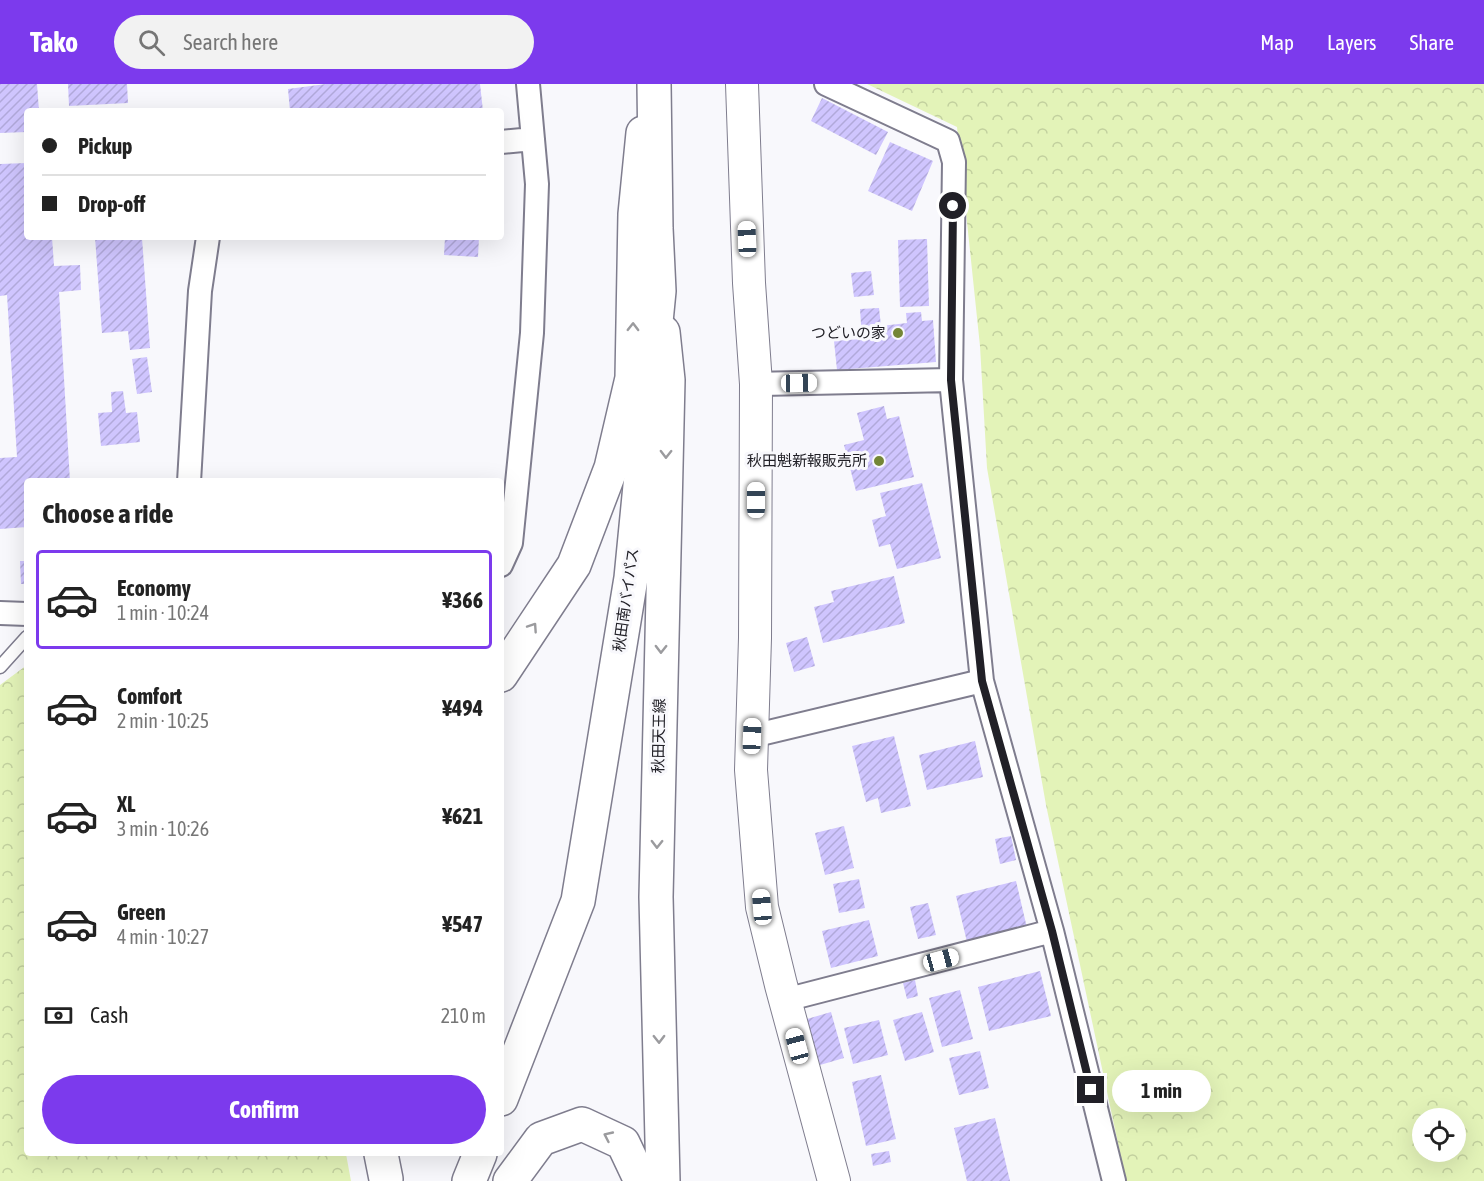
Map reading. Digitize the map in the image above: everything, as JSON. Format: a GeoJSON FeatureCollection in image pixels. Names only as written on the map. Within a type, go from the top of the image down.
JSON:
{"type":"FeatureCollection","features":[{"type":"Feature","properties":{"kind":"main road"},"geometry":{"type":"LineString","coordinates":[[504,670],[574,565],[611,468],[632,378],[635,214],[648,84]]}},
{"type":"Feature","properties":{"kind":"main road","name":"秋田南バイパス"},"geometry":{"type":"LineString","coordinates":[[504,1091],[578,901],[631,578],[659,291],[654,84]]}},
{"type":"Feature","properties":{"kind":"main road","name":"秋田天王線"},"geometry":{"type":"LineString","coordinates":[[659,291],[668,380],[656,897],[663,1181]]}},
{"type":"Feature","properties":{"kind":"main road"},"geometry":{"type":"LineString","coordinates":[[510,1181],[541,1139],[582,1124],[623,1143],[641,1181]]}},
{"type":"Feature","properties":{"kind":"main road"},"geometry":{"type":"LineString","coordinates":[[469,1181],[479,1156]]}},
{"type":"Feature","properties":{"kind":"street"},"geometry":{"type":"LineString","coordinates":[[504,558],[511,543],[532,333],[537,184],[528,84]]}},
{"type":"Feature","properties":{"kind":"street"},"geometry":{"type":"LineString","coordinates":[[742,84],[749,283],[756,384],[756,638],[751,770],[762,907],[834,1181]]}},
{"type":"Feature","properties":{"kind":"street"},"geometry":{"type":"LineString","coordinates":[[826,84],[948,141],[954,162],[951,380],[982,681],[1052,931],[1114,1181]]}},
{"type":"Feature","properties":{"kind":"street"},"geometry":{"type":"LineString","coordinates":[[504,142],[533,140]]}},
{"type":"Feature","properties":{"kind":"street"},"geometry":{"type":"LineString","coordinates":[[189,478],[200,291],[207,240]]}},
{"type":"Feature","properties":{"kind":"street"},"geometry":{"type":"LineString","coordinates":[[756,384],[951,380]]}},
{"type":"Feature","properties":{"kind":"street"},"geometry":{"type":"LineString","coordinates":[[0,613],[24,614]]}},
{"type":"Feature","properties":{"kind":"street"},"geometry":{"type":"LineString","coordinates":[[752,736],[982,681]]}},
{"type":"Feature","properties":{"kind":"street"},"geometry":{"type":"LineString","coordinates":[[785,1000],[1052,931]]}},
{"type":"Feature","properties":{"kind":"lane"},"geometry":{"type":"LineString","coordinates":[[0,667],[24,640]]}},
{"type":"Feature","properties":{"kind":"green space"},"geometry":{"type":"Polygon","coordinates":[[[867,84],[1484,84],[1484,1181],[1126,1181],[1046,805],[987,468],[980,346],[957,127],[867,84]]]}},
{"type":"Feature","properties":{"kind":"green space"},"geometry":{"type":"Polygon","coordinates":[[[24,667],[24,1156],[346,1156],[351,1181],[0,1181],[0,685],[24,667]]]}},
{"type":"Feature","properties":{"kind":"building"},"geometry":{"type":"Polygon","coordinates":[[[0,84],[37,84],[39,108],[24,108],[24,132],[0,133],[0,84]]]}},
{"type":"Feature","properties":{"kind":"building"},"geometry":{"type":"Polygon","coordinates":[[[68,84],[127,84],[128,103],[69,106],[68,84]]]}},
{"type":"Feature","properties":{"kind":"building"},"geometry":{"type":"Polygon","coordinates":[[[326,84],[480,84],[483,108],[290,108],[288,89],[326,84]]]}},
{"type":"Feature","properties":{"kind":"building"},"geometry":{"type":"Polygon","coordinates":[[[822,98],[888,132],[876,155],[811,121],[822,98]]]}},
{"type":"Feature","properties":{"kind":"building"},"geometry":{"type":"Polygon","coordinates":[[[890,142],[933,161],[912,211],[868,191],[890,142]]]}},
{"type":"Feature","properties":{"kind":"building"},"geometry":{"type":"Polygon","coordinates":[[[24,163],[24,240],[52,240],[54,266],[80,265],[81,290],[59,292],[70,478],[24,478],[24,527],[0,529],[0,458],[17,457],[7,295],[0,296],[0,164],[24,163]]]}},
{"type":"Feature","properties":{"kind":"building"},"geometry":{"type":"Polygon","coordinates":[[[927,239],[929,306],[900,307],[898,240],[927,239]]]}},
{"type":"Feature","properties":{"kind":"building"},"geometry":{"type":"Polygon","coordinates":[[[95,240],[142,240],[150,348],[130,350],[128,331],[102,333],[95,240]]]}},
{"type":"Feature","properties":{"kind":"building"},"geometry":{"type":"Polygon","coordinates":[[[445,240],[479,240],[478,257],[444,255],[445,240]]]}},
{"type":"Feature","properties":{"kind":"building"},"geometry":{"type":"Polygon","coordinates":[[[871,271],[874,295],[854,297],[851,273],[871,271]]]}},
{"type":"Feature","properties":{"kind":"building","name":"つどいの家"},"geometry":{"type":"Polygon","coordinates":[[[879,308],[881,326],[907,323],[906,313],[921,312],[922,321],[933,320],[936,362],[837,370],[834,341],[862,339],[860,309],[879,308]]]}},
{"type":"Feature","properties":{"kind":"building"},"geometry":{"type":"Polygon","coordinates":[[[147,357],[152,392],[137,394],[132,359],[147,357]]]}},
{"type":"Feature","properties":{"kind":"building"},"geometry":{"type":"Polygon","coordinates":[[[123,391],[126,413],[137,412],[140,442],[101,446],[98,413],[112,412],[111,392],[123,391]]]}},
{"type":"Feature","properties":{"kind":"building","name":"秋田魁新報販売所"},"geometry":{"type":"Polygon","coordinates":[[[884,406],[887,419],[899,416],[914,477],[856,491],[844,445],[864,440],[857,413],[884,406]]]}},
{"type":"Feature","properties":{"kind":"building","name":"秋田魁新報販売所"},"geometry":{"type":"Polygon","coordinates":[[[922,483],[941,558],[897,569],[890,544],[879,547],[872,520],[886,516],[880,493],[922,483]]]}},
{"type":"Feature","properties":{"kind":"building"},"geometry":{"type":"Polygon","coordinates":[[[20,561],[24,561],[24,584],[21,584],[20,561]]]}},
{"type":"Feature","properties":{"kind":"building"},"geometry":{"type":"Polygon","coordinates":[[[894,576],[905,623],[823,643],[814,607],[834,602],[831,591],[894,576]]]}},
{"type":"Feature","properties":{"kind":"building"},"geometry":{"type":"Polygon","coordinates":[[[807,637],[815,666],[794,672],[786,643],[807,637]]]}},
{"type":"Feature","properties":{"kind":"building"},"geometry":{"type":"Polygon","coordinates":[[[894,736],[911,806],[881,813],[878,798],[866,802],[852,746],[894,736]]]}},
{"type":"Feature","properties":{"kind":"building"},"geometry":{"type":"Polygon","coordinates":[[[975,741],[983,777],[927,790],[919,755],[975,741]]]}},
{"type":"Feature","properties":{"kind":"building"},"geometry":{"type":"Polygon","coordinates":[[[844,826],[854,868],[825,875],[815,833],[844,826]]]}},
{"type":"Feature","properties":{"kind":"building"},"geometry":{"type":"Polygon","coordinates":[[[1011,836],[1016,860],[1000,864],[995,839],[1011,836]]]}},
{"type":"Feature","properties":{"kind":"building"},"geometry":{"type":"Polygon","coordinates":[[[859,879],[865,908],[839,913],[833,884],[859,879]]]}},
{"type":"Feature","properties":{"kind":"building"},"geometry":{"type":"Polygon","coordinates":[[[1016,881],[1027,928],[967,942],[956,896],[1016,881]]]}},
{"type":"Feature","properties":{"kind":"building"},"geometry":{"type":"Polygon","coordinates":[[[928,903],[936,935],[918,939],[910,907],[928,903]]]}},
{"type":"Feature","properties":{"kind":"building"},"geometry":{"type":"Polygon","coordinates":[[[869,920],[878,956],[831,968],[822,931],[869,920]]]}},
{"type":"Feature","properties":{"kind":"building"},"geometry":{"type":"Polygon","coordinates":[[[1040,971],[1051,1016],[989,1031],[978,987],[1040,971]]]}},
{"type":"Feature","properties":{"kind":"building"},"geometry":{"type":"Polygon","coordinates":[[[915,980],[918,996],[907,999],[903,983],[915,980]]]}},
{"type":"Feature","properties":{"kind":"building"},"geometry":{"type":"Polygon","coordinates":[[[960,990],[973,1039],[942,1047],[929,998],[960,990]]]}},
{"type":"Feature","properties":{"kind":"building"},"geometry":{"type":"Polygon","coordinates":[[[831,1012],[844,1058],[820,1065],[807,1019],[831,1012]]]}},
{"type":"Feature","properties":{"kind":"building"},"geometry":{"type":"Polygon","coordinates":[[[922,1012],[934,1052],[905,1061],[893,1020],[922,1012]]]}},
{"type":"Feature","properties":{"kind":"building"},"geometry":{"type":"Polygon","coordinates":[[[879,1020],[888,1055],[853,1064],[844,1028],[879,1020]]]}},
{"type":"Feature","properties":{"kind":"building"},"geometry":{"type":"Polygon","coordinates":[[[980,1051],[989,1088],[959,1095],[949,1058],[980,1051]]]}},
{"type":"Feature","properties":{"kind":"building"},"geometry":{"type":"Polygon","coordinates":[[[881,1075],[896,1139],[866,1146],[852,1082],[881,1075]]]}},
{"type":"Feature","properties":{"kind":"building"},"geometry":{"type":"Polygon","coordinates":[[[995,1118],[1010,1181],[967,1181],[954,1128],[995,1118]]]}},
{"type":"Feature","properties":{"kind":"building"},"geometry":{"type":"Polygon","coordinates":[[[889,1151],[891,1162],[873,1166],[871,1154],[889,1151]]]}},
{"type":"Feature","properties":{"kind":"place","name":"つどいの家"},"geometry":{"type":"Point","coordinates":[898,333]}},
{"type":"Feature","properties":{"kind":"place","name":"秋田魁新報販売所"},"geometry":{"type":"Point","coordinates":[879,461]}},
{"type":"Feature","properties":{"kind":"route"},"geometry":{"type":"LineString","coordinates":[[953,206],[951,380],[982,681],[1052,931],[1091,1090]]}}]}
